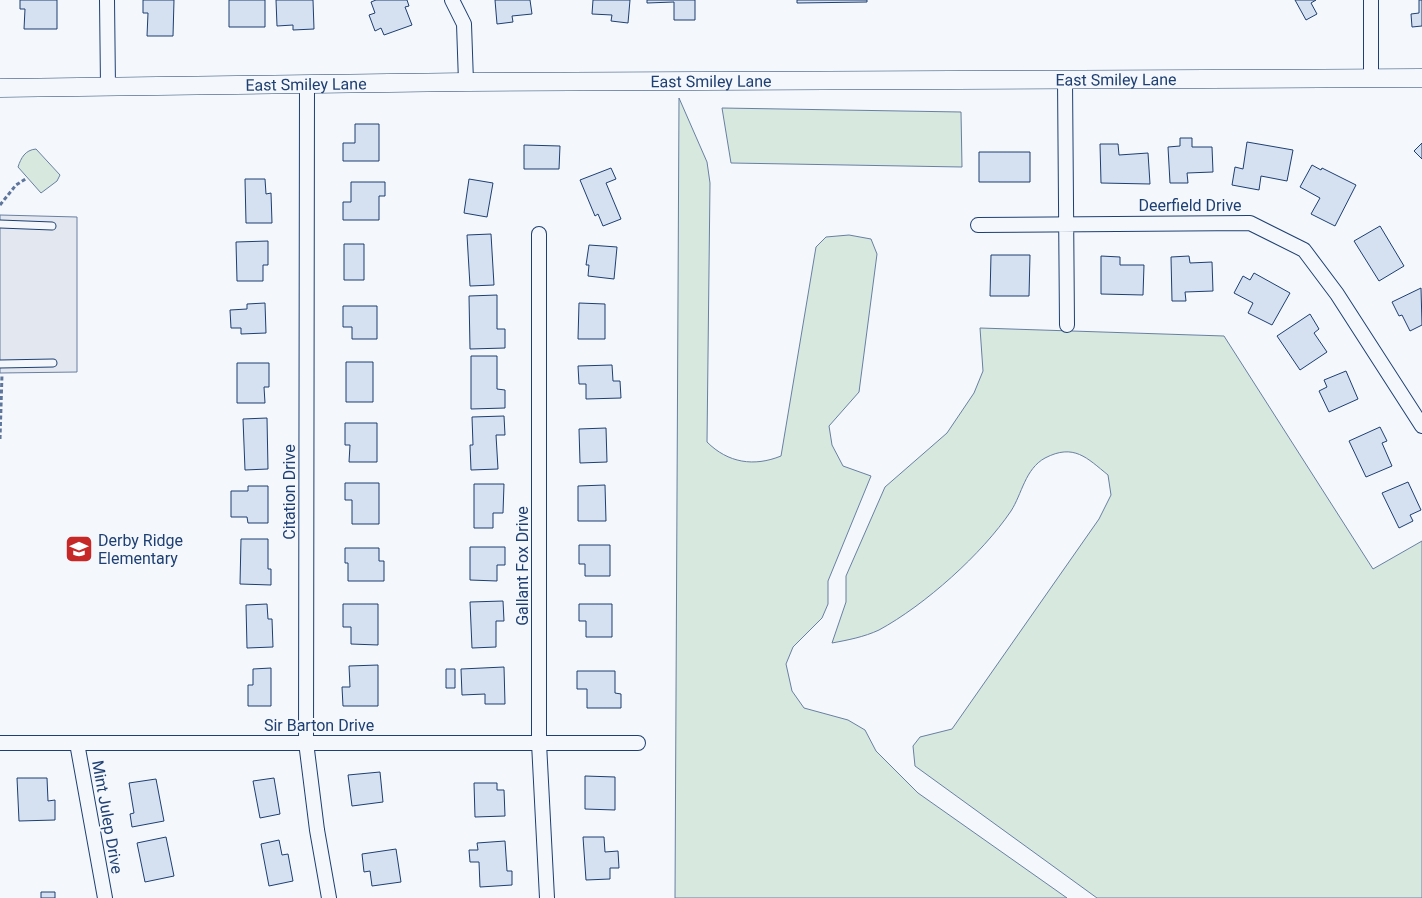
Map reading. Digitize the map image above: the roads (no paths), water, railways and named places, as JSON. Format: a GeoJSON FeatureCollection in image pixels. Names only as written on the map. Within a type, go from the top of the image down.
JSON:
{"type":"FeatureCollection","features":[{"type":"Feature","properties":{"kind":"street"},"geometry":{"type":"LineString","coordinates":[[107,0],[108,86]]}},
{"type":"Feature","properties":{"kind":"street"},"geometry":{"type":"LineString","coordinates":[[452,0],[464,24],[466,82]]}},
{"type":"Feature","properties":{"kind":"street"},"geometry":{"type":"LineString","coordinates":[[1371,78],[1372,0]]}},
{"type":"Feature","properties":{"kind":"street","name":"East Smiley Lane"},"geometry":{"type":"LineString","coordinates":[[0,88],[466,82],[1422,78]]}},
{"type":"Feature","properties":{"kind":"street"},"geometry":{"type":"LineString","coordinates":[[1065,80],[1068,325]]}},
{"type":"Feature","properties":{"kind":"street","name":"Citation Drive"},"geometry":{"type":"LineString","coordinates":[[306,84],[306,742],[317,830],[329,898]]}},
{"type":"Feature","properties":{"kind":"street","name":"Deerfield Drive"},"geometry":{"type":"LineString","coordinates":[[978,225],[1250,223],[1304,250],[1337,294],[1422,426]]}},
{"type":"Feature","properties":{"kind":"street","name":"Gallant Fox Drive"},"geometry":{"type":"LineString","coordinates":[[539,234],[540,743],[547,898]]}},
{"type":"Feature","properties":{"kind":"street","name":"Sir Barton Drive"},"geometry":{"type":"LineString","coordinates":[[0,743],[638,744]]}},
{"type":"Feature","properties":{"kind":"street","name":"Mint Julep Drive"},"geometry":{"type":"LineString","coordinates":[[77,743],[105,898]]}},
{"type":"Feature","properties":{"kind":"lane"},"geometry":{"type":"LineString","coordinates":[[0,224],[52,226]]}},
{"type":"Feature","properties":{"kind":"lane"},"geometry":{"type":"LineString","coordinates":[[0,364],[53,363]]}},
{"type":"Feature","properties":{"kind":"place","name":"Derby Ridge Elementary"},"geometry":{"type":"Point","coordinates":[79,549]}}]}
